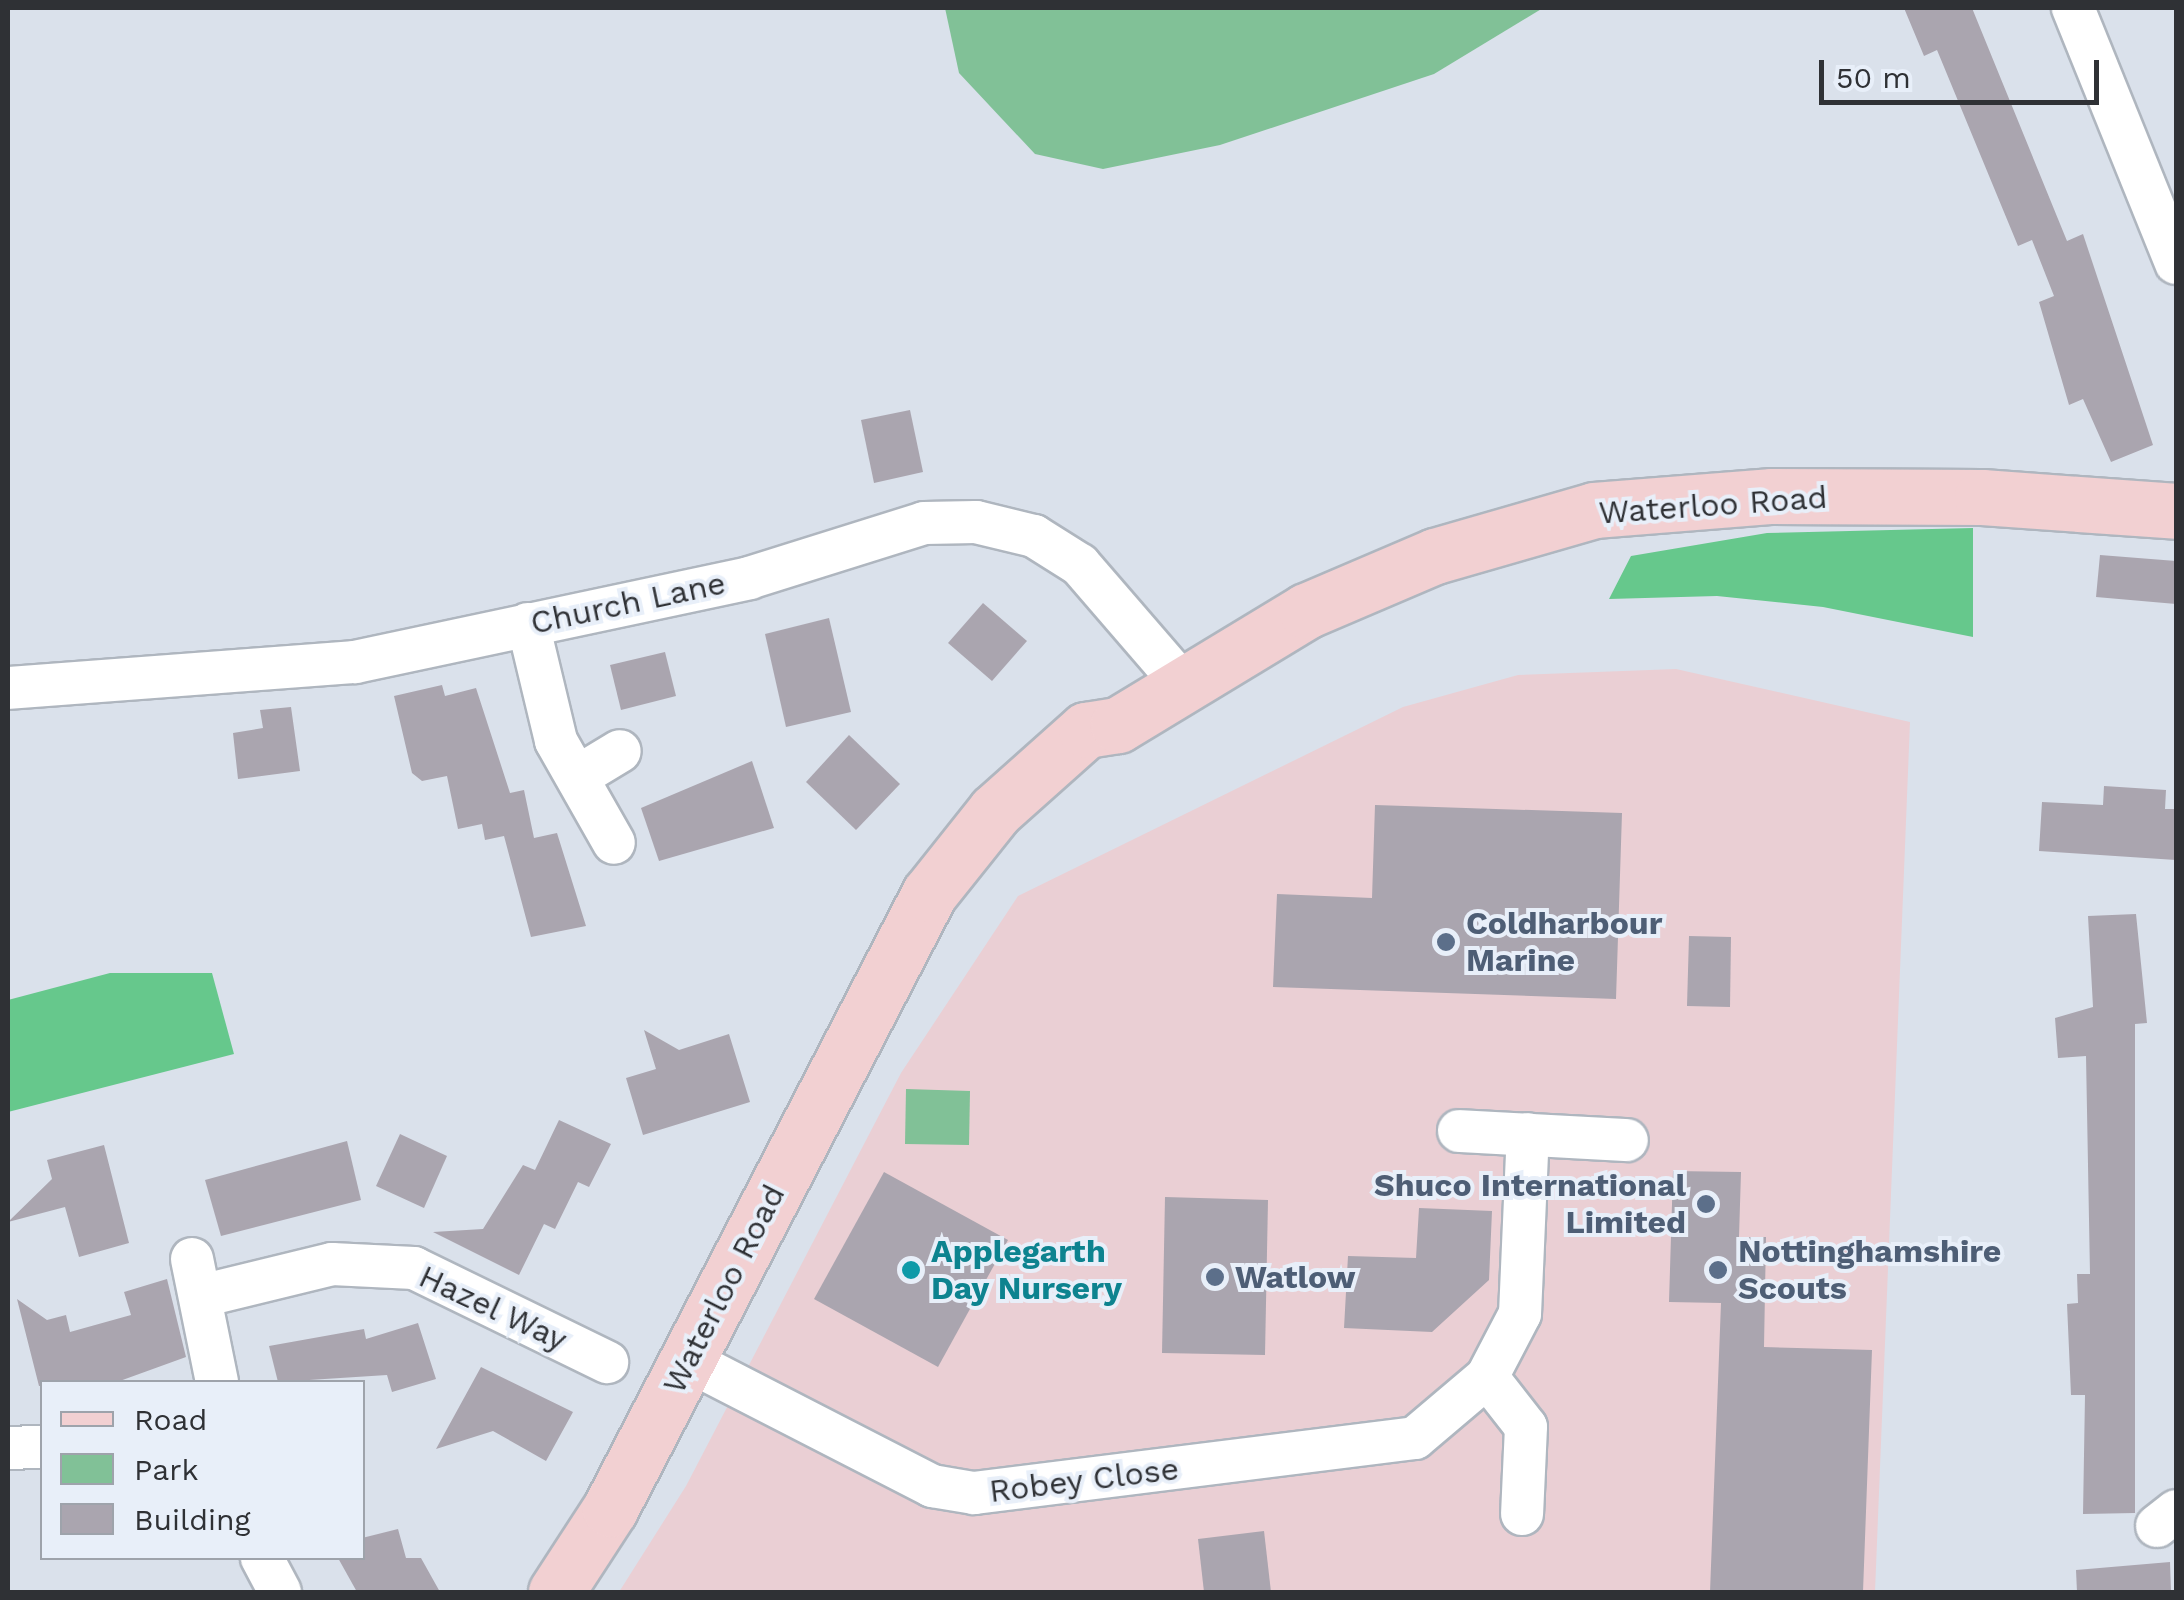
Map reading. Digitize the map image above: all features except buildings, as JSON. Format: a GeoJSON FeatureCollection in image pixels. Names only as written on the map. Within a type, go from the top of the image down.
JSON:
{"type":"FeatureCollection","features":[{"type":"Feature","properties":{"kind":"street"},"geometry":{"type":"LineString","coordinates":[[2073,8],[2176,263]]}},
{"type":"Feature","properties":{"kind":"street","name":"Waterloo Road"},"geometry":{"type":"LineString","coordinates":[[556,1592],[687,1360],[929,894],[995,811],[1086,730],[1118,725],[1181,682],[1306,612],[1435,556],[1594,510],[1791,496],[2176,512]]}},
{"type":"Feature","properties":{"kind":"street","name":"Church Lane"},"geometry":{"type":"LineString","coordinates":[[8,688],[355,662],[749,578],[924,523],[976,522],[1034,536],[1080,564],[1181,682]]}},
{"type":"Feature","properties":{"kind":"street"},"geometry":{"type":"LineString","coordinates":[[528,624],[556,741],[582,774],[614,843]]}},
{"type":"Feature","properties":{"kind":"street"},"geometry":{"type":"LineString","coordinates":[[582,774],[620,751]]}},
{"type":"Feature","properties":{"kind":"street"},"geometry":{"type":"LineString","coordinates":[[1459,1131],[1627,1140]]}},
{"type":"Feature","properties":{"kind":"street","name":"Robey Close"},"geometry":{"type":"LineString","coordinates":[[687,1360],[932,1486],[974,1493],[1415,1438],[1488,1377],[1520,1314],[1528,1134]]}},
{"type":"Feature","properties":{"kind":"street","name":"Hazel Way"},"geometry":{"type":"LineString","coordinates":[[217,1380],[196,1278],[332,1264],[414,1268],[607,1362]]}},
{"type":"Feature","properties":{"kind":"street"},"geometry":{"type":"LineString","coordinates":[[1488,1377],[1526,1427],[1522,1514]]}},
{"type":"Feature","properties":{"kind":"street"},"geometry":{"type":"LineString","coordinates":[[8,1448],[40,1447]]}},
{"type":"Feature","properties":{"kind":"street"},"geometry":{"type":"LineString","coordinates":[[263,1560],[280,1592]]}},
{"type":"Feature","properties":{"kind":"shaded area"},"geometry":{"type":"Polygon","coordinates":[[[1676,669],[1910,722],[1875,1592],[619,1592],[686,1486],[901,1073],[1018,896],[1403,707],[1518,675],[1676,669]]]}},
{"type":"Feature","properties":{"kind":"green space"},"geometry":{"type":"Polygon","coordinates":[[[945,8],[1543,8],[1434,74],[1220,145],[1103,169],[1035,154],[959,73],[945,8]]]}},
{"type":"Feature","properties":{"kind":"green space"},"geometry":{"type":"Polygon","coordinates":[[[1973,528],[1973,637],[1823,607],[1717,596],[1609,599],[1631,556],[1767,533],[1973,528]]]}},
{"type":"Feature","properties":{"kind":"green space"},"geometry":{"type":"Polygon","coordinates":[[[110,973],[212,973],[234,1054],[8,1112],[8,1000],[110,973]]]}},
{"type":"Feature","properties":{"kind":"green space"},"geometry":{"type":"Polygon","coordinates":[[[906,1089],[970,1091],[969,1145],[905,1144],[906,1089]]]}},
{"type":"Feature","properties":{"kind":"place","name":"Coldharbour Marine"},"geometry":{"type":"Point","coordinates":[1446,942]}},
{"type":"Feature","properties":{"kind":"place","name":"Shuco International Limited"},"geometry":{"type":"Point","coordinates":[1706,1204]}},
{"type":"Feature","properties":{"kind":"place","name":"Applegarth Day Nursery"},"geometry":{"type":"Point","coordinates":[911,1270]}},
{"type":"Feature","properties":{"kind":"place","name":"Nottinghamshire Scouts"},"geometry":{"type":"Point","coordinates":[1718,1270]}},
{"type":"Feature","properties":{"kind":"place","name":"Watlow"},"geometry":{"type":"Point","coordinates":[1215,1277]}}]}
